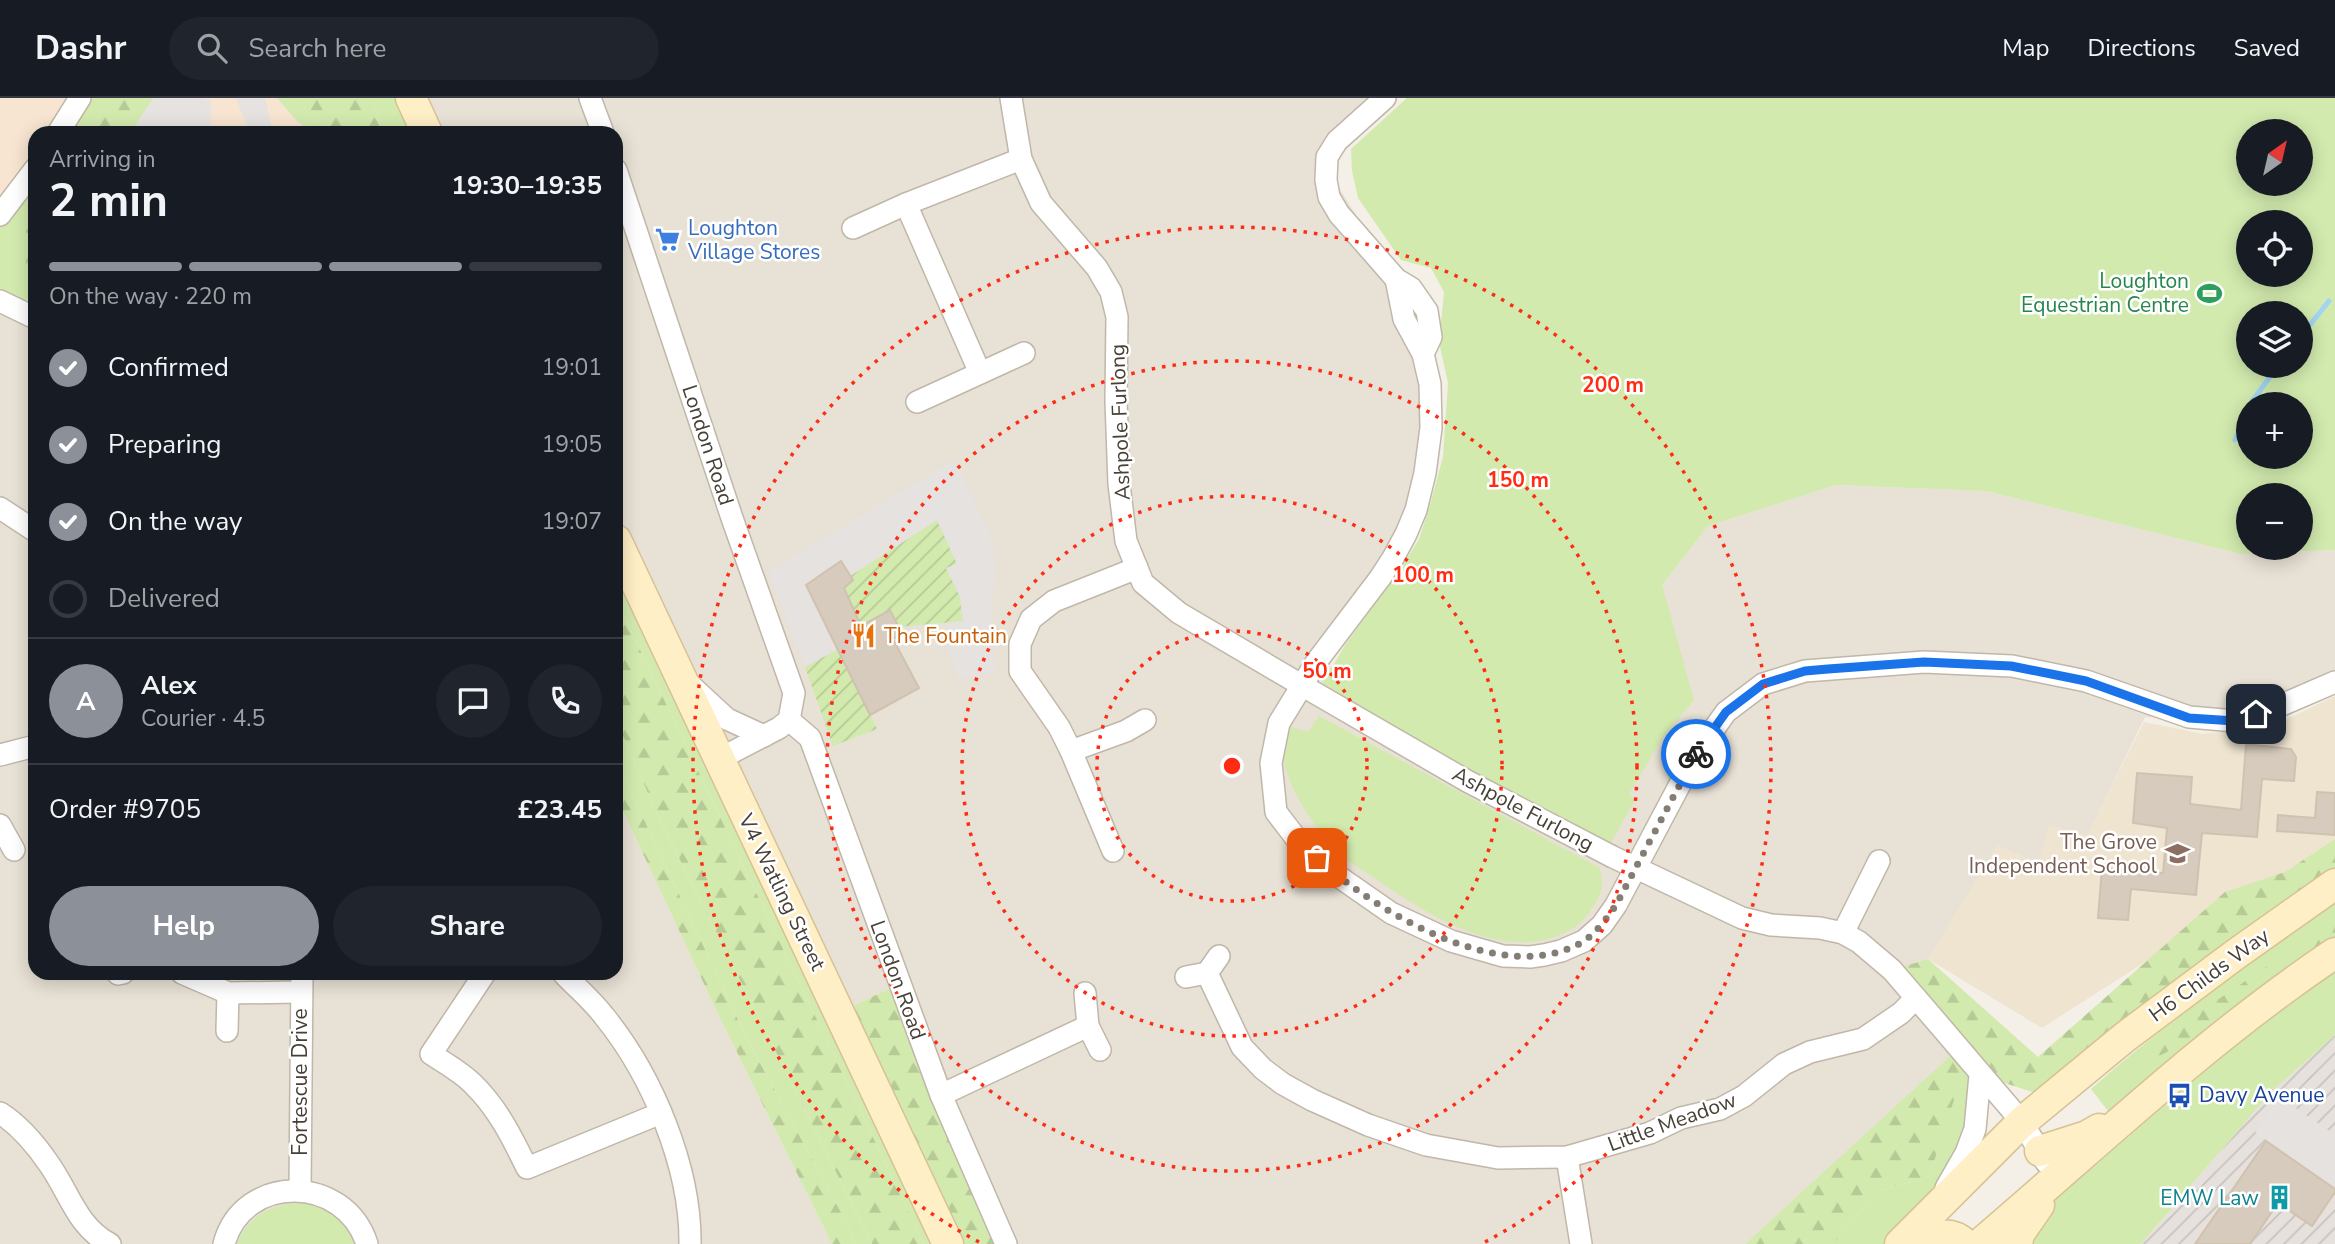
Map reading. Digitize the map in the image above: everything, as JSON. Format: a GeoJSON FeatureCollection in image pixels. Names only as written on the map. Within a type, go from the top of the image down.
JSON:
{"type":"FeatureCollection","features":[{"type":"Feature","properties":{"kind":"street"},"geometry":{"type":"LineString","coordinates":[[62,126],[80,98]]}},
{"type":"Feature","properties":{"kind":"street"},"geometry":{"type":"LineString","coordinates":[[411,98],[424,126]]}},
{"type":"Feature","properties":{"kind":"street"},"geometry":{"type":"LineString","coordinates":[[590,98],[600,126]]}},
{"type":"Feature","properties":{"kind":"street","name":"Ashpole Furlong"},"geometry":{"type":"LineString","coordinates":[[1011,98],[1021,159],[1041,203],[1097,268],[1111,292],[1117,317],[1119,484],[1126,541],[1143,583],[1179,614],[1303,686],[1467,781],[1635,868],[1742,918],[1771,925],[1820,928],[1843,933],[1892,970],[2022,1122],[2057,1178]]}},
{"type":"Feature","properties":{"kind":"street"},"geometry":{"type":"LineString","coordinates":[[1385,98],[1337,141],[1327,157],[1326,180],[1329,197],[1339,215],[1396,279],[1411,288],[1427,311],[1431,337],[1423,354],[1430,384],[1431,428],[1425,472],[1416,510],[1406,534],[1380,578],[1317,661],[1279,723],[1271,763],[1276,811],[1298,842],[1335,874],[1401,919],[1451,941],[1503,956],[1544,955],[1584,941],[1602,925],[1616,905],[1696,754],[1726,712],[1763,684],[1805,671],[1924,662],[2011,666],[2086,681],[2189,718],[2235,721],[2277,707],[2335,682]]}},
{"type":"Feature","properties":{"kind":"street"},"geometry":{"type":"LineString","coordinates":[[853,228],[1021,159]]}},
{"type":"Feature","properties":{"kind":"street"},"geometry":{"type":"LineString","coordinates":[[0,215],[28,178]]}},
{"type":"Feature","properties":{"kind":"street","name":"London Road"},"geometry":{"type":"LineString","coordinates":[[623,191],[794,694],[789,720],[810,738],[941,1095],[1006,1244]]}},
{"type":"Feature","properties":{"kind":"street"},"geometry":{"type":"LineString","coordinates":[[906,204],[980,373]]}},
{"type":"Feature","properties":{"kind":"street"},"geometry":{"type":"LineString","coordinates":[[0,301],[28,315]]}},
{"type":"Feature","properties":{"kind":"street"},"geometry":{"type":"LineString","coordinates":[[917,402],[1024,353]]}},
{"type":"Feature","properties":{"kind":"street"},"geometry":{"type":"LineString","coordinates":[[0,508],[28,526]]}},
{"type":"Feature","properties":{"kind":"street","name":"V4 Watling Street"},"geometry":{"type":"LineString","coordinates":[[623,555],[948,1244]]}},
{"type":"Feature","properties":{"kind":"street"},"geometry":{"type":"LineString","coordinates":[[1113,850],[1059,727],[1020,671],[1020,644],[1031,619],[1054,601],[1136,568]]}},
{"type":"Feature","properties":{"kind":"street"},"geometry":{"type":"LineString","coordinates":[[681,677],[727,719],[764,736]]}},
{"type":"Feature","properties":{"kind":"street"},"geometry":{"type":"LineString","coordinates":[[719,759],[779,729],[789,720]]}},
{"type":"Feature","properties":{"kind":"street"},"geometry":{"type":"LineString","coordinates":[[1071,751],[1126,731],[1145,720]]}},
{"type":"Feature","properties":{"kind":"street"},"geometry":{"type":"LineString","coordinates":[[0,755],[28,749]]}},
{"type":"Feature","properties":{"kind":"street"},"geometry":{"type":"LineString","coordinates":[[0,825],[14,850]]}},
{"type":"Feature","properties":{"kind":"street"},"geometry":{"type":"LineString","coordinates":[[1843,933],[1879,861]]}},
{"type":"Feature","properties":{"kind":"street","name":"H6 Childs Way"},"geometry":{"type":"LineString","coordinates":[[2022,1122],[2125,1037],[2335,884]]}},
{"type":"Feature","properties":{"kind":"street"},"geometry":{"type":"LineString","coordinates":[[2017,1244],[2019,1234],[2057,1178],[2090,1140],[2133,1110],[2206,1049],[2335,953]]}},
{"type":"Feature","properties":{"kind":"street","name":"Little Meadow"},"geometry":{"type":"LineString","coordinates":[[1204,969],[1242,1047],[1263,1069],[1312,1100],[1368,1125],[1426,1145],[1498,1158],[1567,1157],[1650,1133],[1681,1118],[1720,1109],[1744,1096],[1784,1064],[1810,1052],[1863,1039],[1901,1013],[1916,998]]}},
{"type":"Feature","properties":{"kind":"street"},"geometry":{"type":"LineString","coordinates":[[198,980],[228,993],[301,983]]}},
{"type":"Feature","properties":{"kind":"street"},"geometry":{"type":"LineString","coordinates":[[480,980],[431,1054],[471,1082],[492,1106],[511,1135],[527,1168],[661,1113]]}},
{"type":"Feature","properties":{"kind":"street"},"geometry":{"type":"LineString","coordinates":[[570,980],[604,1015],[635,1062],[661,1113],[681,1171],[690,1244]]}},
{"type":"Feature","properties":{"kind":"street","name":"Fortescue Drive"},"geometry":{"type":"LineString","coordinates":[[300,1190],[301,983]]}},
{"type":"Feature","properties":{"kind":"street"},"geometry":{"type":"LineString","coordinates":[[227,1031],[228,993]]}},
{"type":"Feature","properties":{"kind":"street"},"geometry":{"type":"LineString","coordinates":[[1085,993],[1088,1026],[1100,1049]]}},
{"type":"Feature","properties":{"kind":"street"},"geometry":{"type":"LineString","coordinates":[[941,1095],[1088,1026]]}},
{"type":"Feature","properties":{"kind":"street"},"geometry":{"type":"LineString","coordinates":[[1930,1215],[1966,1153],[1975,1129],[1980,1075]]}},
{"type":"Feature","properties":{"kind":"street"},"geometry":{"type":"LineString","coordinates":[[0,1113],[13,1121],[49,1164],[72,1206],[97,1237],[110,1244]]}},
{"type":"Feature","properties":{"kind":"street"},"geometry":{"type":"LineString","coordinates":[[1900,1244],[2022,1122]]}},
{"type":"Feature","properties":{"kind":"street"},"geometry":{"type":"LineString","coordinates":[[2040,1151],[2090,1140]]}},
{"type":"Feature","properties":{"kind":"street"},"geometry":{"type":"LineString","coordinates":[[1567,1157],[1581,1244]]}},
{"type":"Feature","properties":{"kind":"street"},"geometry":{"type":"LineString","coordinates":[[1980,1244],[2057,1178]]}},
{"type":"Feature","properties":{"kind":"street"},"geometry":{"type":"LineString","coordinates":[[224,1244],[237,1219],[254,1203],[276,1192],[300,1190],[325,1196],[347,1210],[363,1230],[367,1244]]}},
{"type":"Feature","properties":{"kind":"street"},"geometry":{"type":"LineString","coordinates":[[1917,1244],[1943,1235],[1960,1239],[1965,1244]]}},
{"type":"Feature","properties":{"kind":"shaded area"},"geometry":{"type":"Polygon","coordinates":[[[0,98],[277,98],[303,126],[28,126],[28,315],[0,301],[0,98]]]}},
{"type":"Feature","properties":{"kind":"shaded area"},"geometry":{"type":"Polygon","coordinates":[[[153,98],[201,98],[211,101],[210,126],[135,126],[153,98]]]}},
{"type":"Feature","properties":{"kind":"shaded area"},"geometry":{"type":"Polygon","coordinates":[[[236,98],[265,98],[271,126],[247,126],[236,98]]]}},
{"type":"Feature","properties":{"kind":"shaded area"},"geometry":{"type":"Polygon","coordinates":[[[411,98],[1386,98],[1326,167],[1396,279],[1430,384],[1416,510],[1317,661],[1628,794],[1662,585],[1708,526],[1836,485],[1986,491],[2236,553],[2236,560],[2313,560],[2313,551],[2335,550],[2335,684],[2258,724],[2145,717],[2087,836],[1928,959],[1893,970],[1959,1049],[1745,1244],[1006,1244],[899,984],[840,1012],[623,556],[623,126],[424,126],[411,98]]]}},
{"type":"Feature","properties":{"kind":"shaded area"},"geometry":{"type":"Polygon","coordinates":[[[0,301],[28,315],[28,980],[623,980],[623,811],[720,1018],[832,1244],[0,1244],[0,301]]]}},
{"type":"Feature","properties":{"kind":"shaded area"},"geometry":{"type":"Polygon","coordinates":[[[955,459],[988,529],[993,546],[996,571],[992,603],[995,673],[958,679],[946,644],[948,623],[963,621],[960,597],[946,568],[957,564],[937,520],[850,576],[840,561],[807,585],[838,649],[805,667],[768,572],[955,459]]]}},
{"type":"Feature","properties":{"kind":"shaded area","name":"The Grove Independent School"},"geometry":{"type":"Polygon","coordinates":[[[2335,696],[2335,839],[2285,872],[2042,1028],[1928,959],[1997,845],[2039,863],[2049,824],[2087,835],[2144,722],[2203,734],[2273,726],[2335,696]]]}},
{"type":"Feature","properties":{"kind":"shaded area"},"geometry":{"type":"Polygon","coordinates":[[[2335,1035],[2335,1244],[2141,1244],[2271,1092],[2335,1035]]]}},
{"type":"Feature","properties":{"kind":"shaded area"},"geometry":{"type":"Polygon","coordinates":[[[2280,1097],[2335,1135],[2335,1189],[2255,1132],[2280,1097]]]}},
{"type":"Feature","properties":{"kind":"green space"},"geometry":{"type":"Polygon","coordinates":[[[80,98],[109,98],[93,126],[62,126],[80,98]]]}},
{"type":"Feature","properties":{"kind":"green space"},"geometry":{"type":"Polygon","coordinates":[[[109,98],[145,98],[120,126],[93,126],[109,98]]]}},
{"type":"Feature","properties":{"kind":"green space"},"geometry":{"type":"Polygon","coordinates":[[[145,98],[153,98],[135,126],[120,126],[121,124],[145,98]]]}},
{"type":"Feature","properties":{"kind":"green space"},"geometry":{"type":"Polygon","coordinates":[[[277,98],[296,98],[322,126],[303,126],[277,98]]]}},
{"type":"Feature","properties":{"kind":"green space"},"geometry":{"type":"Polygon","coordinates":[[[296,98],[373,98],[380,126],[322,126],[296,98]]]}},
{"type":"Feature","properties":{"kind":"green space"},"geometry":{"type":"Polygon","coordinates":[[[373,98],[411,98],[424,126],[380,126],[373,98]]]}},
{"type":"Feature","properties":{"kind":"green space","name":"Loughton Equestrian Centre"},"geometry":{"type":"Polygon","coordinates":[[[1407,98],[2335,98],[2335,550],[2313,551],[2313,483],[2236,483],[2236,553],[1986,491],[1836,485],[1708,526],[1662,585],[1694,700],[1663,737],[1629,794],[1635,800],[1609,846],[1320,688],[1345,645],[1419,539],[1443,457],[1448,383],[1439,342],[1444,292],[1431,268],[1401,260],[1358,198],[1352,171],[1351,149],[1407,98]]]}},
{"type":"Feature","properties":{"kind":"green space"},"geometry":{"type":"Polygon","coordinates":[[[28,178],[28,298],[20,311],[0,301],[0,215],[28,178]]]}},
{"type":"Feature","properties":{"kind":"green space"},"geometry":{"type":"Polygon","coordinates":[[[28,228],[26,264],[26,231],[28,228]]]}},
{"type":"Feature","properties":{"kind":"green space"},"geometry":{"type":"Polygon","coordinates":[[[937,520],[957,564],[947,569],[960,597],[963,621],[899,627],[890,610],[861,626],[844,588],[850,576],[937,520]]]}},
{"type":"Feature","properties":{"kind":"green space"},"geometry":{"type":"Polygon","coordinates":[[[623,555],[948,1244],[924,1244],[623,614],[623,555]]]}},
{"type":"Feature","properties":{"kind":"green space"},"geometry":{"type":"Polygon","coordinates":[[[623,614],[924,1244],[872,1244],[658,816],[623,736],[623,614]]]}},
{"type":"Feature","properties":{"kind":"green space"},"geometry":{"type":"Polygon","coordinates":[[[838,649],[877,729],[833,746],[805,667],[838,649]]]}},
{"type":"Feature","properties":{"kind":"green space"},"geometry":{"type":"Polygon","coordinates":[[[1319,716],[1600,868],[1601,889],[1588,914],[1575,927],[1550,938],[1525,942],[1499,940],[1472,933],[1447,922],[1348,861],[1330,844],[1304,809],[1283,757],[1291,727],[1308,732],[1319,716]]]}},
{"type":"Feature","properties":{"kind":"green space"},"geometry":{"type":"Polygon","coordinates":[[[623,736],[658,816],[872,1244],[855,1244],[844,1218],[747,1039],[623,775],[623,736]]]}},
{"type":"Feature","properties":{"kind":"green space"},"geometry":{"type":"Polygon","coordinates":[[[623,775],[747,1039],[844,1218],[855,1244],[832,1244],[720,1018],[623,811],[623,775]]]}},
{"type":"Feature","properties":{"kind":"green space"},"geometry":{"type":"Polygon","coordinates":[[[2335,839],[2335,884],[2051,1098],[1980,1075],[1967,1060],[1929,1177],[1877,1191],[1833,1244],[1745,1244],[1958,1049],[1892,970],[1928,959],[2038,1057],[2225,892],[2285,872],[2335,839]]]}},
{"type":"Feature","properties":{"kind":"green space"},"geometry":{"type":"Polygon","coordinates":[[[2335,902],[2335,948],[2194,1039],[2108,1111],[2091,1089],[2180,1016],[2335,902]]]}},
{"type":"Feature","properties":{"kind":"green space"},"geometry":{"type":"Polygon","coordinates":[[[2335,923],[2335,943],[2313,960],[2226,1019],[2155,1058],[2149,1046],[2335,923]]]}},
{"type":"Feature","properties":{"kind":"green space"},"geometry":{"type":"Polygon","coordinates":[[[2335,953],[2335,1035],[2271,1092],[2141,1244],[2017,1244],[2057,1178],[2335,953]]]}},
{"type":"Feature","properties":{"kind":"green space"},"geometry":{"type":"Polygon","coordinates":[[[899,984],[1006,1244],[948,1244],[840,1012],[899,984]]]}},
{"type":"Feature","properties":{"kind":"green space"},"geometry":{"type":"Polygon","coordinates":[[[1967,1059],[1975,1129],[1900,1244],[1833,1244],[1877,1191],[1929,1177],[1967,1059]]]}},
{"type":"Feature","properties":{"kind":"green space"},"geometry":{"type":"Polygon","coordinates":[[[301,1202],[333,1216],[345,1228],[354,1244],[237,1244],[248,1226],[262,1213],[301,1202]]]}},
{"type":"Feature","properties":{"kind":"building","name":"The Fountain"},"geometry":{"type":"Polygon","coordinates":[[[841,561],[853,580],[844,588],[861,626],[890,610],[902,633],[893,639],[919,688],[870,715],[806,585],[841,561]]]}},
{"type":"Feature","properties":{"kind":"building"},"geometry":{"type":"Polygon","coordinates":[[[2246,744],[2291,749],[2296,757],[2294,781],[2262,779],[2257,837],[2202,833],[2196,895],[2131,889],[2128,920],[2098,918],[2102,868],[2163,873],[2167,828],[2133,823],[2137,773],[2192,777],[2190,804],[2241,810],[2246,744]]]}},
{"type":"Feature","properties":{"kind":"building"},"geometry":{"type":"Polygon","coordinates":[[[2317,792],[2335,793],[2335,835],[2277,831],[2278,815],[2315,818],[2317,792]]]}},
{"type":"Feature","properties":{"kind":"building","name":"EMW Law"},"geometry":{"type":"Polygon","coordinates":[[[2266,1141],[2335,1189],[2312,1226],[2278,1203],[2250,1244],[2195,1244],[2266,1141]]]}},
{"type":"Feature","properties":{"kind":"waterway"},"geometry":{"type":"LineString","coordinates":[[2313,321],[2329,301]]}},
{"type":"Feature","properties":{"kind":"waterway"},"geometry":{"type":"LineString","coordinates":[[2259,392],[2269,378]]}},
{"type":"Feature","properties":{"kind":"way so far"},"geometry":{"type":"LineString","coordinates":[[1317,858],[1335,874],[1391,913],[1451,941],[1503,956],[1530,957],[1561,951],[1584,941],[1602,925],[1616,905],[1696,754]]}},
{"type":"Feature","properties":{"kind":"place","name":"Loughton Village Stores"},"geometry":{"type":"Point","coordinates":[668,240]}},
{"type":"Feature","properties":{"kind":"place","name":"Loughton Equestrian Centre"},"geometry":{"type":"Point","coordinates":[2209,293]}},
{"type":"Feature","properties":{"kind":"place","name":"The Fountain"},"geometry":{"type":"Point","coordinates":[864,636]}},
{"type":"Feature","properties":{"kind":"place","name":"The Grove Independent School"},"geometry":{"type":"Point","coordinates":[2177,854]}},
{"type":"Feature","properties":{"kind":"place","name":"Davy Avenue"},"geometry":{"type":"Point","coordinates":[2179,1095]}},
{"type":"Feature","properties":{"kind":"place","name":"EMW Law"},"geometry":{"type":"Point","coordinates":[2279,1198]}},
{"type":"Feature","properties":{"kind":"route"},"geometry":{"type":"LineString","coordinates":[[1696,754],[1726,712],[1763,684],[1805,671],[1924,662],[2011,666],[2086,681],[2189,718],[2235,721],[2256,714]]}}]}
